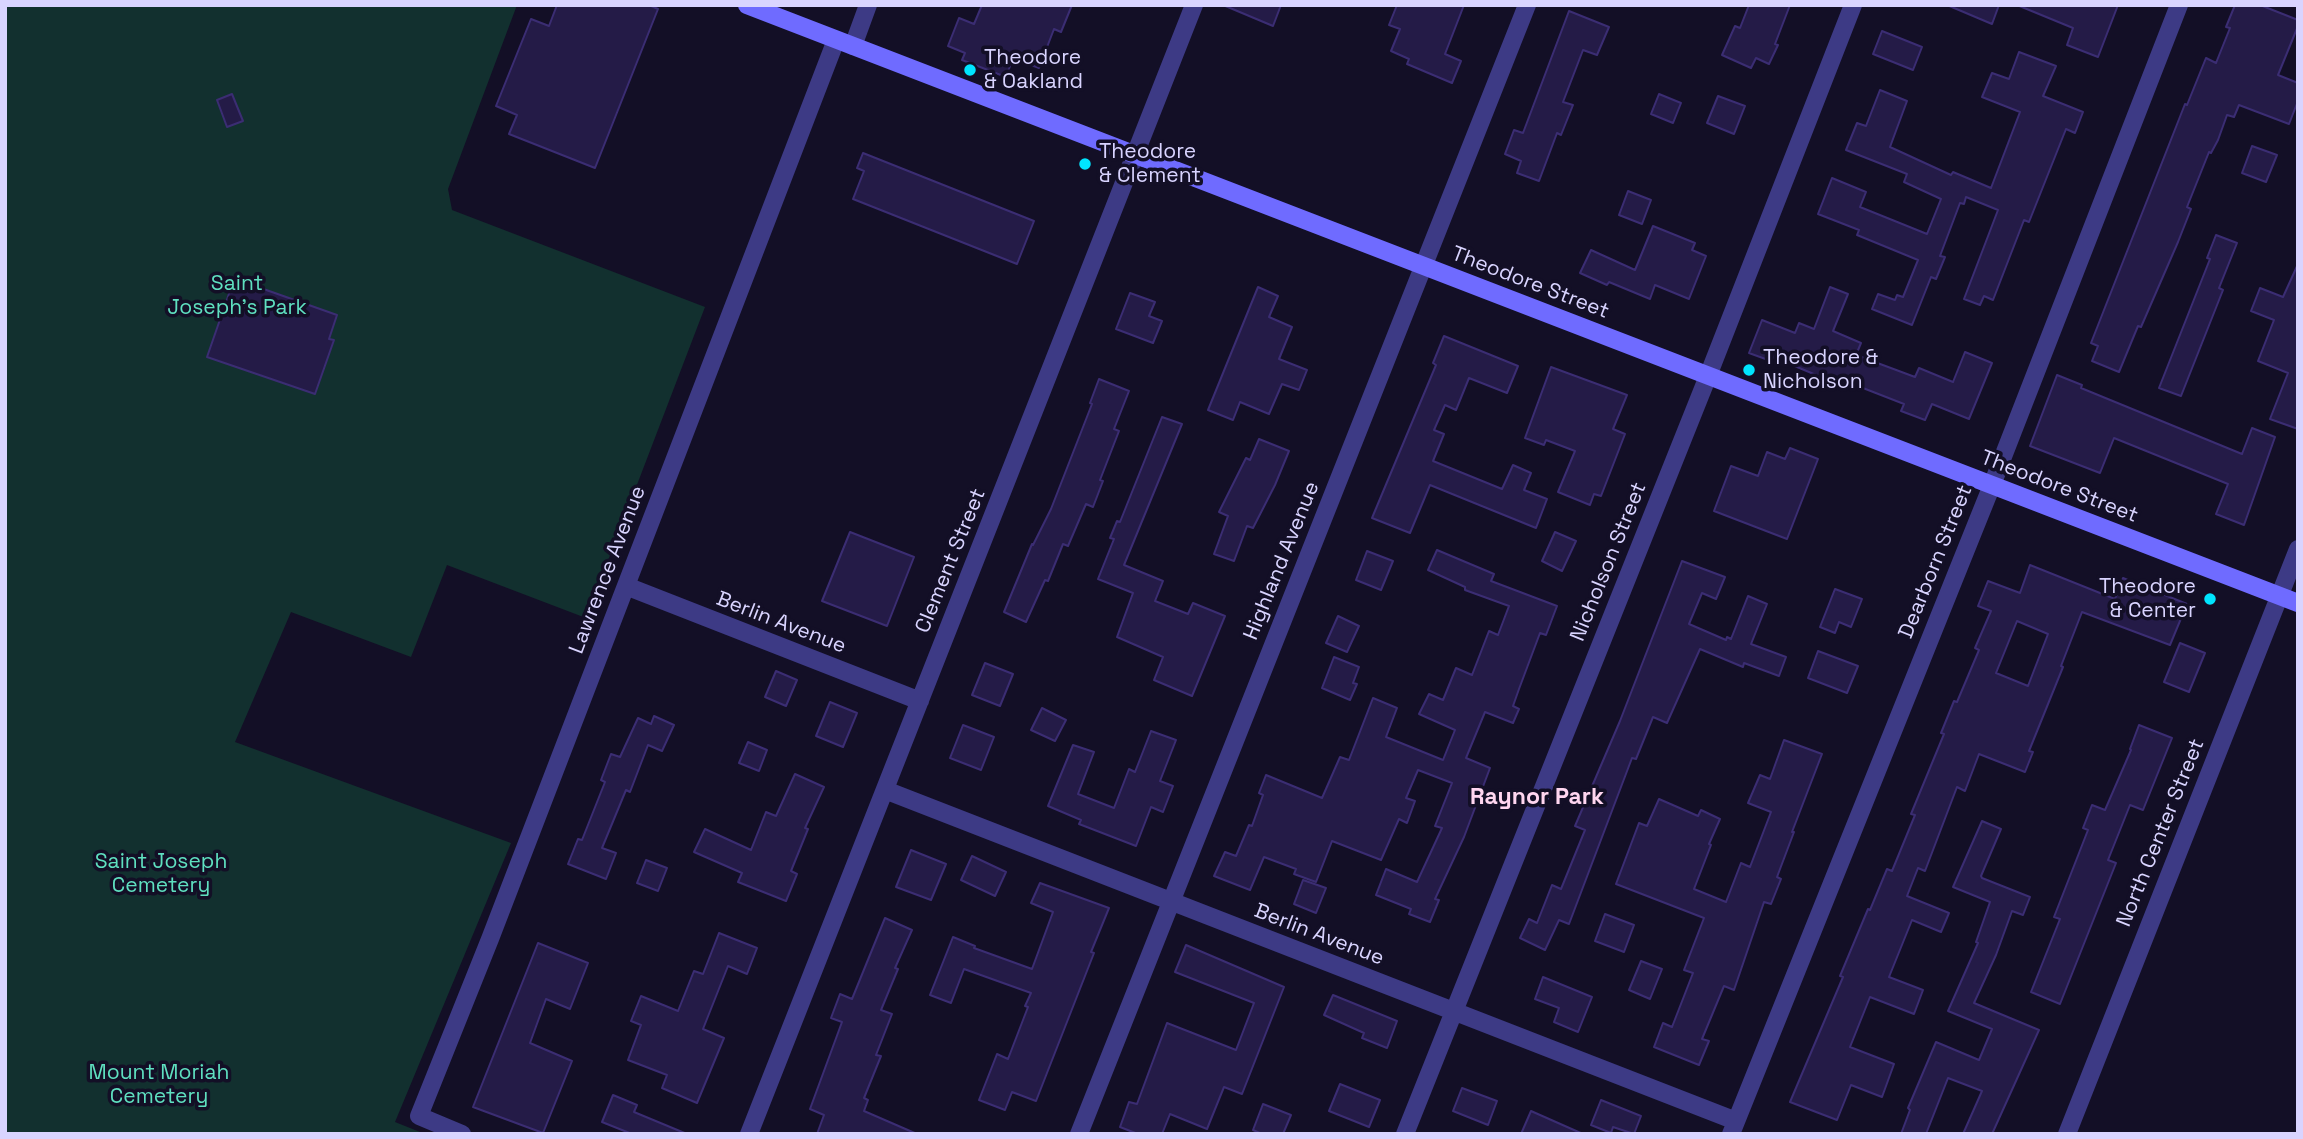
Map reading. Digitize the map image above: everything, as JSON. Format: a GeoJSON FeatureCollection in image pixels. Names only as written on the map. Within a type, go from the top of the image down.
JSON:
{"type":"FeatureCollection","features":[{"type":"Feature","properties":{"kind":"main road","name":"Theodore Street"},"geometry":{"type":"LineString","coordinates":[[747,5],[2298,603]]}},
{"type":"Feature","properties":{"kind":"street","name":"Lawrence Avenue"},"geometry":{"type":"LineString","coordinates":[[462,1134],[419,1116],[626,586],[845,43],[869,5]]}},
{"type":"Feature","properties":{"kind":"street","name":"Clement Street"},"geometry":{"type":"LineString","coordinates":[[749,1134],[1194,5]]}},
{"type":"Feature","properties":{"kind":"street","name":"Highland Avenue"},"geometry":{"type":"LineString","coordinates":[[1079,1134],[1527,5]]}},
{"type":"Feature","properties":{"kind":"street","name":"Nicholson Street"},"geometry":{"type":"LineString","coordinates":[[1405,1134],[1853,5]]}},
{"type":"Feature","properties":{"kind":"street","name":"Dearborn Street"},"geometry":{"type":"LineString","coordinates":[[1734,1127],[1992,485],[2179,5]]}},
{"type":"Feature","properties":{"kind":"street","name":"North Center Street"},"geometry":{"type":"LineString","coordinates":[[2067,1134],[2298,549]]}},
{"type":"Feature","properties":{"kind":"street","name":"Berlin Avenue"},"geometry":{"type":"LineString","coordinates":[[626,586],[920,701]]}},
{"type":"Feature","properties":{"kind":"street","name":"Berlin Avenue"},"geometry":{"type":"LineString","coordinates":[[885,790],[1454,1011],[1734,1127]]}},
{"type":"Feature","properties":{"kind":"green space"},"geometry":{"type":"Polygon","coordinates":[[[5,5],[517,5],[448,189],[452,210],[705,307],[586,618],[447,565],[411,657],[291,612],[235,742],[511,843],[395,1122],[425,1134],[5,1134],[5,5]]]}},
{"type":"Feature","properties":{"kind":"building"},"geometry":{"type":"Polygon","coordinates":[[[557,5],[649,5],[658,9],[595,168],[509,134],[517,115],[496,106],[531,19],[549,26],[557,5]]]}},
{"type":"Feature","properties":{"kind":"building"},"geometry":{"type":"Polygon","coordinates":[[[982,5],[1072,5],[1061,32],[1054,29],[1039,68],[1013,58],[1006,77],[962,60],[965,53],[948,46],[959,18],[974,24],[982,5]]]}},
{"type":"Feature","properties":{"kind":"building"},"geometry":{"type":"Polygon","coordinates":[[[1223,5],[1281,5],[1273,26],[1223,5]]]}},
{"type":"Feature","properties":{"kind":"building"},"geometry":{"type":"Polygon","coordinates":[[[1397,5],[1464,5],[1445,54],[1461,61],[1452,83],[1407,64],[1409,59],[1391,51],[1400,29],[1389,25],[1397,5]]]}},
{"type":"Feature","properties":{"kind":"building"},"geometry":{"type":"Polygon","coordinates":[[[1749,5],[1790,5],[1775,44],[1778,45],[1769,64],[1756,58],[1751,68],[1722,55],[1735,26],[1740,28],[1749,5]]]}},
{"type":"Feature","properties":{"kind":"building"},"geometry":{"type":"Polygon","coordinates":[[[1947,5],[1999,5],[1992,24],[1947,5]]]}},
{"type":"Feature","properties":{"kind":"building"},"geometry":{"type":"Polygon","coordinates":[[[2017,5],[2118,5],[2098,57],[2067,45],[2073,28],[2017,5]]]}},
{"type":"Feature","properties":{"kind":"building"},"geometry":{"type":"Polygon","coordinates":[[[2235,5],[2260,5],[2298,20],[2278,75],[2298,83],[2298,101],[2289,124],[2239,105],[2234,117],[2227,115],[2187,207],[2191,209],[2178,242],[2119,372],[2092,361],[2098,346],[2091,343],[2185,104],[2187,105],[2206,58],[2216,63],[2230,28],[2226,27],[2235,5]]]}},
{"type":"Feature","properties":{"kind":"building"},"geometry":{"type":"Polygon","coordinates":[[[1569,11],[1609,27],[1597,55],[1583,50],[1563,102],[1573,105],[1561,135],[1557,133],[1539,181],[1517,173],[1521,161],[1505,154],[1514,130],[1523,133],[1569,11]]]}},
{"type":"Feature","properties":{"kind":"building"},"geometry":{"type":"Polygon","coordinates":[[[1882,31],[1922,47],[1913,70],[1873,54],[1882,31]]]}},
{"type":"Feature","properties":{"kind":"building"},"geometry":{"type":"Polygon","coordinates":[[[2019,52],[2056,66],[2043,96],[2083,112],[2075,133],[2066,129],[2029,222],[2024,220],[1993,300],[1984,296],[1980,305],[1964,299],[1998,210],[1966,197],[1964,204],[1960,203],[1940,256],[1945,257],[1936,279],[1931,277],[1912,325],[1872,309],[1878,294],[1895,300],[1897,295],[1903,297],[1918,260],[1857,235],[1859,230],[1818,214],[1832,178],[1866,192],[1860,207],[1927,234],[1941,199],[1904,182],[1907,174],[1846,150],[1857,123],[1866,126],[1880,90],[1907,101],[1890,147],[1951,175],[1953,172],[1991,188],[2020,112],[1982,97],[1992,73],[2009,79],[2019,52]]]}},
{"type":"Feature","properties":{"kind":"building"},"geometry":{"type":"Polygon","coordinates":[[[232,94],[243,121],[227,127],[217,100],[232,94]]]}},
{"type":"Feature","properties":{"kind":"building"},"geometry":{"type":"Polygon","coordinates":[[[1659,94],[1681,103],[1673,123],[1651,114],[1659,94]]]}},
{"type":"Feature","properties":{"kind":"building"},"geometry":{"type":"Polygon","coordinates":[[[1718,96],[1745,106],[1734,134],[1707,123],[1718,96]]]}},
{"type":"Feature","properties":{"kind":"building"},"geometry":{"type":"Polygon","coordinates":[[[2252,146],[2277,155],[2266,182],[2242,173],[2252,146]]]}},
{"type":"Feature","properties":{"kind":"building"},"geometry":{"type":"Polygon","coordinates":[[[863,153],[1034,221],[1017,264],[853,199],[864,171],[857,168],[863,153]]]}},
{"type":"Feature","properties":{"kind":"building"},"geometry":{"type":"Polygon","coordinates":[[[1628,191],[1651,200],[1642,224],[1619,215],[1628,191]]]}},
{"type":"Feature","properties":{"kind":"building"},"geometry":{"type":"Polygon","coordinates":[[[1653,226],[1695,243],[1692,250],[1706,256],[1689,299],[1655,285],[1650,299],[1580,273],[1591,250],[1635,270],[1653,226]]]}},
{"type":"Feature","properties":{"kind":"building"},"geometry":{"type":"Polygon","coordinates":[[[2216,235],[2237,243],[2219,288],[2223,290],[2181,396],[2159,388],[2210,259],[2207,258],[2216,235]]]}},
{"type":"Feature","properties":{"kind":"building"},"geometry":{"type":"Polygon","coordinates":[[[2298,264],[2298,429],[2270,419],[2288,373],[2258,361],[2274,320],[2251,311],[2260,288],[2283,297],[2298,264]]]}},
{"type":"Feature","properties":{"kind":"building"},"geometry":{"type":"Polygon","coordinates":[[[232,285],[253,292],[255,286],[337,315],[329,339],[334,340],[315,394],[207,357],[232,285]]]}},
{"type":"Feature","properties":{"kind":"building"},"geometry":{"type":"Polygon","coordinates":[[[1258,287],[1278,296],[1269,317],[1292,327],[1279,359],[1307,370],[1299,390],[1282,384],[1269,414],[1240,402],[1233,420],[1208,410],[1258,287]]]}},
{"type":"Feature","properties":{"kind":"building"},"geometry":{"type":"Polygon","coordinates":[[[1830,287],[1848,294],[1833,331],[1861,343],[1856,355],[1915,377],[1919,368],[1953,382],[1965,352],[1992,363],[1969,419],[1932,404],[1925,420],[1901,411],[1904,404],[1845,381],[1842,390],[1820,380],[1821,377],[1773,357],[1771,361],[1749,353],[1762,320],[1795,333],[1799,323],[1814,329],[1830,287]]]}},
{"type":"Feature","properties":{"kind":"building"},"geometry":{"type":"Polygon","coordinates":[[[1130,293],[1155,302],[1149,316],[1162,321],[1153,343],[1116,329],[1130,293]]]}},
{"type":"Feature","properties":{"kind":"building"},"geometry":{"type":"Polygon","coordinates":[[[1444,336],[1518,366],[1507,393],[1469,378],[1456,410],[1445,405],[1434,430],[1444,434],[1433,461],[1502,489],[1513,465],[1531,473],[1524,490],[1547,499],[1536,528],[1430,485],[1410,533],[1372,518],[1436,365],[1433,363],[1444,336]]]}},
{"type":"Feature","properties":{"kind":"building"},"geometry":{"type":"Polygon","coordinates":[[[1551,367],[1627,395],[1613,429],[1625,434],[1601,496],[1594,494],[1590,505],[1558,492],[1575,451],[1546,440],[1544,445],[1525,438],[1551,367]]]}},
{"type":"Feature","properties":{"kind":"building"},"geometry":{"type":"Polygon","coordinates":[[[2057,375],[2082,385],[2081,388],[2242,454],[2252,428],[2275,437],[2244,525],[2216,514],[2228,484],[2114,438],[2100,473],[2030,446],[2057,375]]]}},
{"type":"Feature","properties":{"kind":"building"},"geometry":{"type":"Polygon","coordinates":[[[1099,379],[1129,391],[1114,429],[1119,431],[1100,480],[1103,481],[1093,507],[1086,504],[1068,546],[1063,544],[1048,581],[1045,580],[1026,622],[1004,612],[1032,544],[1051,509],[1099,379]]]}},
{"type":"Feature","properties":{"kind":"building"},"geometry":{"type":"Polygon","coordinates":[[[1162,417],[1182,424],[1124,565],[1163,581],[1155,601],[1188,614],[1193,603],[1225,616],[1192,696],[1154,680],[1163,657],[1117,637],[1133,593],[1098,579],[1114,539],[1110,538],[1117,521],[1120,522],[1162,417]]]}},
{"type":"Feature","properties":{"kind":"building"},"geometry":{"type":"Polygon","coordinates":[[[1259,439],[1289,451],[1253,528],[1247,526],[1234,561],[1214,554],[1228,516],[1219,512],[1246,458],[1250,460],[1259,439]]]}},
{"type":"Feature","properties":{"kind":"building"},"geometry":{"type":"Polygon","coordinates":[[[1790,448],[1818,459],[1787,539],[1714,511],[1731,466],[1758,476],[1767,452],[1785,459],[1790,448]]]}},
{"type":"Feature","properties":{"kind":"building"},"geometry":{"type":"Polygon","coordinates":[[[850,532],[914,557],[887,626],[822,601],[850,532]]]}},
{"type":"Feature","properties":{"kind":"building"},"geometry":{"type":"Polygon","coordinates":[[[1555,532],[1576,541],[1562,571],[1542,561],[1555,532]]]}},
{"type":"Feature","properties":{"kind":"building"},"geometry":{"type":"Polygon","coordinates":[[[1437,550],[1494,574],[1491,581],[1557,606],[1546,635],[1540,633],[1513,706],[1519,709],[1513,723],[1485,712],[1466,758],[1490,768],[1464,837],[1435,899],[1439,900],[1430,922],[1409,914],[1411,909],[1376,895],[1386,869],[1417,882],[1442,828],[1435,826],[1452,783],[1418,770],[1406,798],[1415,801],[1407,823],[1399,819],[1381,860],[1332,841],[1316,882],[1294,874],[1296,869],[1264,857],[1250,890],[1214,876],[1225,852],[1236,856],[1249,825],[1252,826],[1263,795],[1259,793],[1266,775],[1322,798],[1340,757],[1349,760],[1373,698],[1397,708],[1386,737],[1443,760],[1455,730],[1419,714],[1429,694],[1443,700],[1456,668],[1472,675],[1489,631],[1498,635],[1509,606],[1465,590],[1465,587],[1428,570],[1437,550]]]}},
{"type":"Feature","properties":{"kind":"building"},"geometry":{"type":"Polygon","coordinates":[[[1367,551],[1393,561],[1381,590],[1356,580],[1367,551]]]}},
{"type":"Feature","properties":{"kind":"building"},"geometry":{"type":"Polygon","coordinates":[[[1682,561],[1725,577],[1716,599],[1702,593],[1689,624],[1726,640],[1727,637],[1731,639],[1748,596],[1767,604],[1751,644],[1786,657],[1779,676],[1744,663],[1743,667],[1700,649],[1667,723],[1653,717],[1636,759],[1632,758],[1569,924],[1559,920],[1545,950],[1520,938],[1529,919],[1537,923],[1552,885],[1561,889],[1585,830],[1575,826],[1620,721],[1682,561]]]}},
{"type":"Feature","properties":{"kind":"building"},"geometry":{"type":"Polygon","coordinates":[[[2030,565],[2115,599],[2123,578],[2187,604],[2170,645],[2082,612],[2029,751],[2033,752],[2025,772],[1979,754],[1965,791],[1957,787],[1925,871],[1918,868],[1907,896],[1949,913],[1941,932],[1912,920],[1889,977],[1923,990],[1914,1014],[1870,997],[1850,1047],[1894,1064],[1882,1097],[1851,1085],[1837,1120],[1790,1102],[1843,977],[1840,976],[1868,909],[1870,910],[1887,869],[1892,871],[1915,815],[1911,814],[1944,734],[1941,733],[1979,650],[1975,648],[1991,611],[1978,606],[1988,581],[2020,593],[2030,565]],[[2017,621],[1996,673],[2028,686],[2048,634],[2017,621]]]}},
{"type":"Feature","properties":{"kind":"building"},"geometry":{"type":"Polygon","coordinates":[[[1835,589],[1862,599],[1851,627],[1839,622],[1835,633],[1820,627],[1835,589]]]}},
{"type":"Feature","properties":{"kind":"building"},"geometry":{"type":"Polygon","coordinates":[[[1338,616],[1359,626],[1347,652],[1326,643],[1338,616]]]}},
{"type":"Feature","properties":{"kind":"building"},"geometry":{"type":"Polygon","coordinates":[[[2180,643],[2205,653],[2189,692],[2164,682],[2180,643]]]}},
{"type":"Feature","properties":{"kind":"building"},"geometry":{"type":"Polygon","coordinates":[[[1818,651],[1858,666],[1847,693],[1808,678],[1818,651]]]}},
{"type":"Feature","properties":{"kind":"building"},"geometry":{"type":"Polygon","coordinates":[[[1334,657],[1359,667],[1353,683],[1357,684],[1350,700],[1322,688],[1334,657]]]}},
{"type":"Feature","properties":{"kind":"building"},"geometry":{"type":"Polygon","coordinates":[[[985,663],[1013,674],[1000,706],[972,695],[985,663]]]}},
{"type":"Feature","properties":{"kind":"building"},"geometry":{"type":"Polygon","coordinates":[[[776,671],[797,680],[786,706],[765,697],[776,671]]]}},
{"type":"Feature","properties":{"kind":"building"},"geometry":{"type":"Polygon","coordinates":[[[830,702],[857,713],[843,747],[816,736],[830,702]]]}},
{"type":"Feature","properties":{"kind":"building"},"geometry":{"type":"Polygon","coordinates":[[[1042,708],[1066,720],[1055,741],[1031,730],[1042,708]]]}},
{"type":"Feature","properties":{"kind":"building"},"geometry":{"type":"Polygon","coordinates":[[[654,716],[674,725],[662,751],[648,745],[630,792],[626,790],[602,848],[616,853],[606,879],[568,864],[578,839],[582,840],[605,782],[601,780],[611,754],[620,757],[638,718],[651,724],[654,716]]]}},
{"type":"Feature","properties":{"kind":"building"},"geometry":{"type":"Polygon","coordinates":[[[963,725],[994,737],[981,770],[950,758],[963,725]]]}},
{"type":"Feature","properties":{"kind":"building"},"geometry":{"type":"Polygon","coordinates":[[[2139,725],[2172,738],[2143,810],[2130,805],[2108,860],[2116,863],[2060,1004],[2031,992],[2060,919],[2054,917],[2088,830],[2083,828],[2092,805],[2105,810],[2139,725]]]}},
{"type":"Feature","properties":{"kind":"building"},"geometry":{"type":"Polygon","coordinates":[[[1151,731],[1176,740],[1160,781],[1173,786],[1163,812],[1151,807],[1136,846],[1079,824],[1081,820],[1048,806],[1073,745],[1094,752],[1078,794],[1114,808],[1129,769],[1135,772],[1151,731]]]}},
{"type":"Feature","properties":{"kind":"building"},"geometry":{"type":"Polygon","coordinates":[[[1784,740],[1822,754],[1777,877],[1781,879],[1771,904],[1764,902],[1734,990],[1724,986],[1702,1039],[1709,1041],[1699,1065],[1654,1047],[1663,1023],[1672,1027],[1693,973],[1684,970],[1704,918],[1616,884],[1639,823],[1647,826],[1659,799],[1698,816],[1701,810],[1720,819],[1694,889],[1726,902],[1741,863],[1750,867],[1771,812],[1748,803],[1760,775],[1770,779],[1784,740]]]}},
{"type":"Feature","properties":{"kind":"building"},"geometry":{"type":"Polygon","coordinates":[[[748,742],[767,750],[759,771],[739,763],[748,742]]]}},
{"type":"Feature","properties":{"kind":"building"},"geometry":{"type":"Polygon","coordinates":[[[795,774],[824,787],[805,828],[808,829],[791,871],[797,874],[786,901],[738,882],[742,873],[694,852],[705,829],[751,850],[766,812],[776,816],[795,774]]]}},
{"type":"Feature","properties":{"kind":"building"},"geometry":{"type":"Polygon","coordinates":[[[1982,821],[2001,829],[1982,878],[2030,897],[2023,915],[2012,911],[1974,1003],[2039,1030],[1992,1134],[1963,1134],[1982,1091],[1948,1078],[1926,1134],[1901,1134],[1910,1110],[1908,1108],[1936,1042],[1979,1060],[1992,1029],[1948,1011],[1978,943],[1976,942],[1990,902],[1953,887],[1982,821]]]}},
{"type":"Feature","properties":{"kind":"building"},"geometry":{"type":"Polygon","coordinates":[[[911,850],[946,864],[931,900],[896,887],[911,850]]]}},
{"type":"Feature","properties":{"kind":"building"},"geometry":{"type":"Polygon","coordinates":[[[972,856],[1006,872],[995,896],[961,880],[972,856]]]}},
{"type":"Feature","properties":{"kind":"building"},"geometry":{"type":"Polygon","coordinates":[[[646,860],[667,868],[658,891],[637,883],[646,860]]]}},
{"type":"Feature","properties":{"kind":"building"},"geometry":{"type":"Polygon","coordinates":[[[1303,880],[1326,888],[1316,913],[1294,904],[1303,880]]]}},
{"type":"Feature","properties":{"kind":"building"},"geometry":{"type":"Polygon","coordinates":[[[1040,883],[1109,908],[1036,1101],[1012,1092],[1005,1110],[979,1100],[997,1054],[1008,1059],[1031,993],[964,969],[951,1003],[930,995],[953,937],[975,946],[974,948],[1032,969],[1053,912],[1031,903],[1040,883]]]}},
{"type":"Feature","properties":{"kind":"building"},"geometry":{"type":"Polygon","coordinates":[[[1605,914],[1634,925],[1624,952],[1595,941],[1605,914]]]}},
{"type":"Feature","properties":{"kind":"building"},"geometry":{"type":"Polygon","coordinates":[[[885,918],[912,930],[895,968],[898,969],[881,1010],[892,1014],[876,1055],[881,1056],[864,1098],[868,1100],[864,1111],[917,1134],[817,1134],[824,1115],[810,1109],[842,1022],[831,1018],[840,994],[852,999],[885,918]]]}},
{"type":"Feature","properties":{"kind":"building"},"geometry":{"type":"Polygon","coordinates":[[[719,933],[757,948],[747,974],[728,966],[703,1029],[724,1038],[697,1103],[662,1088],[667,1075],[628,1060],[641,1025],[631,1021],[641,996],[678,1011],[694,971],[703,974],[719,933]]]}},
{"type":"Feature","properties":{"kind":"building"},"geometry":{"type":"Polygon","coordinates":[[[538,943],[588,963],[570,1009],[546,999],[530,1043],[572,1061],[543,1133],[473,1107],[538,943]]]}},
{"type":"Feature","properties":{"kind":"building"},"geometry":{"type":"Polygon","coordinates":[[[1186,945],[1284,987],[1242,1094],[1224,1087],[1207,1129],[1170,1114],[1162,1134],[1138,1134],[1120,1127],[1129,1102],[1137,1104],[1167,1023],[1236,1050],[1254,1003],[1175,972],[1186,945]]]}},
{"type":"Feature","properties":{"kind":"building"},"geometry":{"type":"Polygon","coordinates":[[[1641,961],[1662,969],[1650,999],[1629,990],[1641,961]]]}},
{"type":"Feature","properties":{"kind":"building"},"geometry":{"type":"Polygon","coordinates":[[[1543,977],[1592,997],[1578,1032],[1554,1022],[1559,1008],[1535,999],[1543,977]]]}},
{"type":"Feature","properties":{"kind":"building"},"geometry":{"type":"Polygon","coordinates":[[[1333,995],[1397,1021],[1387,1048],[1362,1038],[1364,1033],[1324,1015],[1333,995]]]}},
{"type":"Feature","properties":{"kind":"building"},"geometry":{"type":"Polygon","coordinates":[[[1340,1084],[1380,1100],[1369,1127],[1329,1111],[1340,1084]]]}},
{"type":"Feature","properties":{"kind":"building"},"geometry":{"type":"Polygon","coordinates":[[[1462,1088],[1497,1101],[1488,1125],[1453,1111],[1462,1088]]]}},
{"type":"Feature","properties":{"kind":"building"},"geometry":{"type":"Polygon","coordinates":[[[613,1095],[637,1105],[634,1112],[687,1134],[632,1134],[602,1122],[613,1095]]]}},
{"type":"Feature","properties":{"kind":"building"},"geometry":{"type":"Polygon","coordinates":[[[1601,1100],[1641,1116],[1634,1134],[1613,1127],[1611,1133],[1591,1125],[1601,1100]]]}},
{"type":"Feature","properties":{"kind":"building"},"geometry":{"type":"Polygon","coordinates":[[[1263,1104],[1291,1115],[1283,1134],[1262,1134],[1253,1130],[1263,1104]]]}},
{"type":"Feature","properties":{"kind":"building"},"geometry":{"type":"Polygon","coordinates":[[[1531,1111],[1583,1134],[1521,1134],[1531,1111]]]}},
{"type":"Feature","properties":{"kind":"place","name":"Theodore & Oakland"},"geometry":{"type":"Point","coordinates":[970,70]}},
{"type":"Feature","properties":{"kind":"place","name":"Theodore & Clement"},"geometry":{"type":"Point","coordinates":[1085,164]}},
{"type":"Feature","properties":{"kind":"place","name":"Theodore & Nicholson"},"geometry":{"type":"Point","coordinates":[1749,370]}},
{"type":"Feature","properties":{"kind":"place","name":"Theodore & Center"},"geometry":{"type":"Point","coordinates":[2210,599]}},
{"type":"Feature","properties":{"kind":"district","name":"Raynor Park"},"geometry":{"type":"Point","coordinates":[1537,798]}},
{"type":"Feature","properties":{"kind":"park label","name":"Saint Joseph's Park"},"geometry":{"type":"Point","coordinates":[237,296]}},
{"type":"Feature","properties":{"kind":"park label","name":"Saint Joseph Cemetery"},"geometry":{"type":"Point","coordinates":[161,874]}},
{"type":"Feature","properties":{"kind":"park label","name":"Mount Moriah Cemetery"},"geometry":{"type":"Point","coordinates":[159,1085]}}]}
